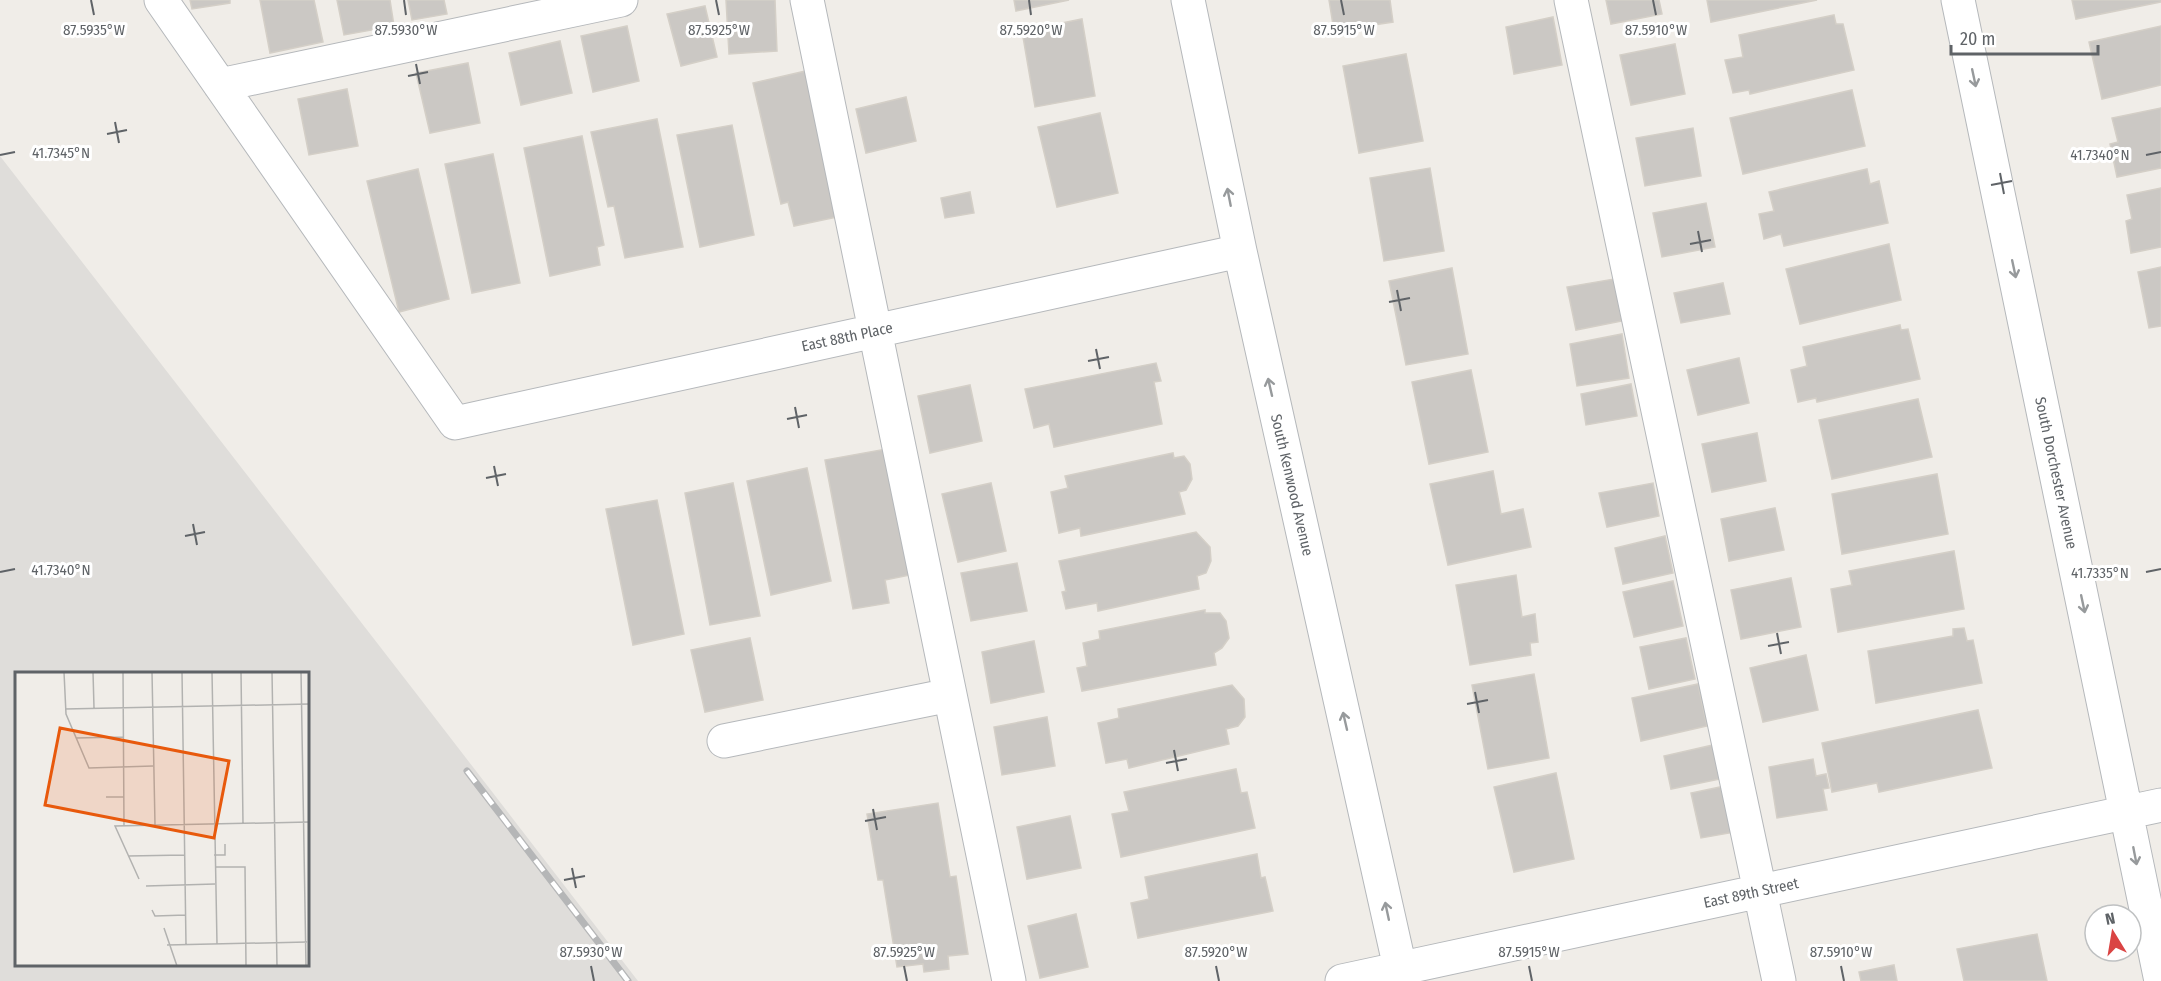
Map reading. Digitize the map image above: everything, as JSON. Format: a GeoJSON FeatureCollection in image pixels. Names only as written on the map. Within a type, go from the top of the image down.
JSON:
{"type":"FeatureCollection","features":[{"type":"Feature","properties":{"kind":"street"},"geometry":{"type":"LineString","coordinates":[[161,0],[220,85],[621,0]]}},
{"type":"Feature","properties":{"kind":"street"},"geometry":{"type":"LineString","coordinates":[[807,0],[1009,981]]}},
{"type":"Feature","properties":{"kind":"street","name":"South Kenwood Avenue"},"geometry":{"type":"LineString","coordinates":[[1188,0],[1240,251],[1400,968]]}},
{"type":"Feature","properties":{"kind":"street"},"geometry":{"type":"LineString","coordinates":[[1571,0],[1779,981]]}},
{"type":"Feature","properties":{"kind":"street","name":"South Dorchester Avenue"},"geometry":{"type":"LineString","coordinates":[[1958,0],[2161,981]]}},
{"type":"Feature","properties":{"kind":"street","name":"East 88th Place"},"geometry":{"type":"LineString","coordinates":[[220,85],[455,423],[1240,251]]}},
{"type":"Feature","properties":{"kind":"street"},"geometry":{"type":"LineString","coordinates":[[724,741],[950,695]]}},
{"type":"Feature","properties":{"kind":"street","name":"East 89th Street"},"geometry":{"type":"LineString","coordinates":[[1342,981],[2161,806]]}},
{"type":"Feature","properties":{"kind":"shaded area"},"geometry":{"type":"Polygon","coordinates":[[[0,156],[412,688],[638,981],[0,981],[0,156]]]}},
{"type":"Feature","properties":{"kind":"building"},"geometry":{"type":"Polygon","coordinates":[[[190,0],[230,0],[230,3],[192,9],[190,0]]]}},
{"type":"Feature","properties":{"kind":"building"},"geometry":{"type":"Polygon","coordinates":[[[260,0],[314,0],[323,42],[270,53],[260,0]]]}},
{"type":"Feature","properties":{"kind":"building"},"geometry":{"type":"Polygon","coordinates":[[[337,0],[390,0],[394,26],[344,35],[337,0]]]}},
{"type":"Feature","properties":{"kind":"building"},"geometry":{"type":"Polygon","coordinates":[[[408,0],[444,0],[447,14],[412,20],[408,0]]]}},
{"type":"Feature","properties":{"kind":"building"},"geometry":{"type":"Polygon","coordinates":[[[726,0],[775,0],[777,51],[729,54],[726,0]]]}},
{"type":"Feature","properties":{"kind":"building"},"geometry":{"type":"Polygon","coordinates":[[[1014,0],[1069,0],[1016,11],[1014,0]]]}},
{"type":"Feature","properties":{"kind":"building"},"geometry":{"type":"Polygon","coordinates":[[[1329,0],[1390,0],[1393,22],[1334,31],[1329,0]]]}},
{"type":"Feature","properties":{"kind":"building"},"geometry":{"type":"Polygon","coordinates":[[[1606,0],[1659,0],[1662,14],[1611,24],[1606,0]]]}},
{"type":"Feature","properties":{"kind":"building"},"geometry":{"type":"Polygon","coordinates":[[[1707,0],[1817,0],[1711,22],[1707,0]]]}},
{"type":"Feature","properties":{"kind":"building"},"geometry":{"type":"Polygon","coordinates":[[[2072,0],[2161,0],[2161,2],[2076,19],[2072,0]]]}},
{"type":"Feature","properties":{"kind":"building"},"geometry":{"type":"Polygon","coordinates":[[[705,6],[717,57],[681,66],[667,14],[705,6]]]}},
{"type":"Feature","properties":{"kind":"building"},"geometry":{"type":"Polygon","coordinates":[[[1834,15],[1836,24],[1843,24],[1854,70],[1750,94],[1749,90],[1733,93],[1725,60],[1743,57],[1739,35],[1834,15]]]}},
{"type":"Feature","properties":{"kind":"building"},"geometry":{"type":"Polygon","coordinates":[[[1553,17],[1562,65],[1514,74],[1506,27],[1553,17]]]}},
{"type":"Feature","properties":{"kind":"building"},"geometry":{"type":"Polygon","coordinates":[[[1082,19],[1095,96],[1035,107],[1022,31],[1082,19]]]}},
{"type":"Feature","properties":{"kind":"building"},"geometry":{"type":"Polygon","coordinates":[[[627,26],[639,81],[593,92],[581,36],[627,26]]]}},
{"type":"Feature","properties":{"kind":"building"},"geometry":{"type":"Polygon","coordinates":[[[2161,26],[2161,85],[2102,99],[2089,42],[2161,26]]]}},
{"type":"Feature","properties":{"kind":"building"},"geometry":{"type":"Polygon","coordinates":[[[560,41],[572,93],[521,105],[509,53],[560,41]]]}},
{"type":"Feature","properties":{"kind":"building"},"geometry":{"type":"Polygon","coordinates":[[[1675,44],[1685,94],[1631,105],[1620,55],[1675,44]]]}},
{"type":"Feature","properties":{"kind":"building"},"geometry":{"type":"Polygon","coordinates":[[[1406,54],[1423,141],[1359,153],[1343,66],[1406,54]]]}},
{"type":"Feature","properties":{"kind":"building"},"geometry":{"type":"Polygon","coordinates":[[[468,63],[480,123],[430,133],[416,73],[468,63]]]}},
{"type":"Feature","properties":{"kind":"building"},"geometry":{"type":"Polygon","coordinates":[[[810,70],[842,216],[794,226],[788,202],[781,204],[753,83],[810,70]]]}},
{"type":"Feature","properties":{"kind":"building"},"geometry":{"type":"Polygon","coordinates":[[[347,89],[358,146],[309,155],[298,99],[347,89]]]}},
{"type":"Feature","properties":{"kind":"building"},"geometry":{"type":"Polygon","coordinates":[[[1852,90],[1865,146],[1743,174],[1730,118],[1852,90]]]}},
{"type":"Feature","properties":{"kind":"building"},"geometry":{"type":"Polygon","coordinates":[[[906,97],[916,141],[866,153],[856,109],[906,97]]]}},
{"type":"Feature","properties":{"kind":"building"},"geometry":{"type":"Polygon","coordinates":[[[2161,108],[2161,168],[2117,177],[2110,144],[2118,142],[2112,118],[2161,108]]]}},
{"type":"Feature","properties":{"kind":"building"},"geometry":{"type":"Polygon","coordinates":[[[1100,113],[1118,193],[1057,207],[1038,127],[1100,113]]]}},
{"type":"Feature","properties":{"kind":"building"},"geometry":{"type":"Polygon","coordinates":[[[657,119],[683,247],[625,258],[614,206],[608,207],[591,132],[657,119]]]}},
{"type":"Feature","properties":{"kind":"building"},"geometry":{"type":"Polygon","coordinates":[[[732,125],[754,235],[700,247],[677,135],[732,125]]]}},
{"type":"Feature","properties":{"kind":"building"},"geometry":{"type":"Polygon","coordinates":[[[1693,128],[1701,176],[1645,186],[1636,138],[1693,128]]]}},
{"type":"Feature","properties":{"kind":"building"},"geometry":{"type":"Polygon","coordinates":[[[582,136],[604,245],[597,247],[600,265],[550,276],[524,148],[582,136]]]}},
{"type":"Feature","properties":{"kind":"building"},"geometry":{"type":"Polygon","coordinates":[[[493,154],[520,283],[472,293],[445,164],[493,154]]]}},
{"type":"Feature","properties":{"kind":"building"},"geometry":{"type":"Polygon","coordinates":[[[1430,168],[1444,251],[1384,261],[1370,178],[1430,168]]]}},
{"type":"Feature","properties":{"kind":"building"},"geometry":{"type":"Polygon","coordinates":[[[418,169],[449,299],[399,312],[367,181],[418,169]]]}},
{"type":"Feature","properties":{"kind":"building"},"geometry":{"type":"Polygon","coordinates":[[[1867,169],[1870,184],[1879,181],[1888,223],[1784,246],[1781,234],[1764,239],[1759,214],[1774,211],[1769,192],[1867,169]]]}},
{"type":"Feature","properties":{"kind":"building"},"geometry":{"type":"Polygon","coordinates":[[[2161,188],[2161,247],[2131,253],[2126,221],[2132,219],[2127,195],[2161,188]]]}},
{"type":"Feature","properties":{"kind":"building"},"geometry":{"type":"Polygon","coordinates":[[[970,192],[974,213],[945,218],[941,198],[970,192]]]}},
{"type":"Feature","properties":{"kind":"building"},"geometry":{"type":"Polygon","coordinates":[[[1706,203],[1715,247],[1662,257],[1653,213],[1706,203]]]}},
{"type":"Feature","properties":{"kind":"building"},"geometry":{"type":"Polygon","coordinates":[[[1889,244],[1901,300],[1800,324],[1786,269],[1889,244]]]}},
{"type":"Feature","properties":{"kind":"building"},"geometry":{"type":"Polygon","coordinates":[[[2161,267],[2161,326],[2149,328],[2138,272],[2161,267]]]}},
{"type":"Feature","properties":{"kind":"building"},"geometry":{"type":"Polygon","coordinates":[[[1452,268],[1468,354],[1406,365],[1389,281],[1452,268]]]}},
{"type":"Feature","properties":{"kind":"building"},"geometry":{"type":"Polygon","coordinates":[[[1614,279],[1622,321],[1576,330],[1567,287],[1614,279]]]}},
{"type":"Feature","properties":{"kind":"building"},"geometry":{"type":"Polygon","coordinates":[[[1723,283],[1730,314],[1681,323],[1674,293],[1723,283]]]}},
{"type":"Feature","properties":{"kind":"building"},"geometry":{"type":"Polygon","coordinates":[[[1900,325],[1901,330],[1908,329],[1920,379],[1817,402],[1816,398],[1798,402],[1791,370],[1807,366],[1803,347],[1900,325]]]}},
{"type":"Feature","properties":{"kind":"building"},"geometry":{"type":"Polygon","coordinates":[[[1622,334],[1629,378],[1577,386],[1570,344],[1622,334]]]}},
{"type":"Feature","properties":{"kind":"building"},"geometry":{"type":"Polygon","coordinates":[[[1739,358],[1749,403],[1698,415],[1687,370],[1739,358]]]}},
{"type":"Feature","properties":{"kind":"building"},"geometry":{"type":"Polygon","coordinates":[[[1156,363],[1161,381],[1154,382],[1162,424],[1054,447],[1049,424],[1034,428],[1025,389],[1156,363]]]}},
{"type":"Feature","properties":{"kind":"building"},"geometry":{"type":"Polygon","coordinates":[[[1471,370],[1488,452],[1429,464],[1412,382],[1471,370]]]}},
{"type":"Feature","properties":{"kind":"building"},"geometry":{"type":"Polygon","coordinates":[[[1631,384],[1637,416],[1586,425],[1581,394],[1631,384]]]}},
{"type":"Feature","properties":{"kind":"building"},"geometry":{"type":"Polygon","coordinates":[[[970,385],[982,441],[930,453],[918,396],[970,385]]]}},
{"type":"Feature","properties":{"kind":"building"},"geometry":{"type":"Polygon","coordinates":[[[1918,399],[1932,457],[1832,479],[1819,420],[1918,399]]]}},
{"type":"Feature","properties":{"kind":"building"},"geometry":{"type":"Polygon","coordinates":[[[1757,433],[1766,481],[1712,492],[1702,444],[1757,433]]]}},
{"type":"Feature","properties":{"kind":"building"},"geometry":{"type":"Polygon","coordinates":[[[886,449],[910,575],[885,580],[889,603],[853,609],[825,460],[886,449]]]}},
{"type":"Feature","properties":{"kind":"building"},"geometry":{"type":"Polygon","coordinates":[[[1173,453],[1174,458],[1184,456],[1190,464],[1192,479],[1186,490],[1179,492],[1185,514],[1081,536],[1080,528],[1059,533],[1051,492],[1068,488],[1065,476],[1173,453]]]}},
{"type":"Feature","properties":{"kind":"building"},"geometry":{"type":"Polygon","coordinates":[[[807,468],[831,581],[771,595],[747,481],[807,468]]]}},
{"type":"Feature","properties":{"kind":"building"},"geometry":{"type":"Polygon","coordinates":[[[1493,471],[1501,514],[1523,509],[1531,547],[1448,565],[1430,484],[1493,471]]]}},
{"type":"Feature","properties":{"kind":"building"},"geometry":{"type":"Polygon","coordinates":[[[1937,474],[1948,534],[1842,554],[1832,494],[1937,474]]]}},
{"type":"Feature","properties":{"kind":"building"},"geometry":{"type":"Polygon","coordinates":[[[733,483],[760,616],[710,625],[685,493],[733,483]]]}},
{"type":"Feature","properties":{"kind":"building"},"geometry":{"type":"Polygon","coordinates":[[[991,483],[1006,551],[958,562],[942,494],[991,483]]]}},
{"type":"Feature","properties":{"kind":"building"},"geometry":{"type":"Polygon","coordinates":[[[1653,483],[1659,516],[1607,527],[1599,493],[1653,483]]]}},
{"type":"Feature","properties":{"kind":"building"},"geometry":{"type":"Polygon","coordinates":[[[657,500],[684,634],[633,645],[606,509],[657,500]]]}},
{"type":"Feature","properties":{"kind":"building"},"geometry":{"type":"Polygon","coordinates":[[[1775,508],[1784,550],[1729,561],[1721,519],[1775,508]]]}},
{"type":"Feature","properties":{"kind":"building"},"geometry":{"type":"Polygon","coordinates":[[[1196,532],[1210,547],[1211,561],[1206,573],[1197,576],[1199,589],[1098,611],[1097,603],[1066,609],[1062,592],[1066,591],[1059,561],[1196,532]]]}},
{"type":"Feature","properties":{"kind":"building"},"geometry":{"type":"Polygon","coordinates":[[[1665,536],[1673,573],[1623,584],[1615,548],[1665,536]]]}},
{"type":"Feature","properties":{"kind":"building"},"geometry":{"type":"Polygon","coordinates":[[[1954,551],[1964,609],[1838,632],[1831,589],[1852,585],[1849,571],[1954,551]]]}},
{"type":"Feature","properties":{"kind":"building"},"geometry":{"type":"Polygon","coordinates":[[[1017,563],[1027,611],[971,621],[961,573],[1017,563]]]}},
{"type":"Feature","properties":{"kind":"building"},"geometry":{"type":"Polygon","coordinates":[[[1516,575],[1522,617],[1535,614],[1538,642],[1530,643],[1531,655],[1470,665],[1456,585],[1516,575]]]}},
{"type":"Feature","properties":{"kind":"building"},"geometry":{"type":"Polygon","coordinates":[[[1791,578],[1801,627],[1741,639],[1731,590],[1791,578]]]}},
{"type":"Feature","properties":{"kind":"building"},"geometry":{"type":"Polygon","coordinates":[[[1673,581],[1683,626],[1634,637],[1623,592],[1673,581]]]}},
{"type":"Feature","properties":{"kind":"building"},"geometry":{"type":"Polygon","coordinates":[[[1205,610],[1205,613],[1220,613],[1226,621],[1229,638],[1222,648],[1214,653],[1216,665],[1082,691],[1077,668],[1087,666],[1083,643],[1100,639],[1099,631],[1205,610]]]}},
{"type":"Feature","properties":{"kind":"building"},"geometry":{"type":"Polygon","coordinates":[[[1964,628],[1967,641],[1973,640],[1982,683],[1876,703],[1868,651],[1953,636],[1953,629],[1964,628]]]}},
{"type":"Feature","properties":{"kind":"building"},"geometry":{"type":"Polygon","coordinates":[[[750,638],[763,700],[705,712],[691,650],[750,638]]]}},
{"type":"Feature","properties":{"kind":"building"},"geometry":{"type":"Polygon","coordinates":[[[1686,638],[1695,679],[1649,689],[1640,647],[1686,638]]]}},
{"type":"Feature","properties":{"kind":"building"},"geometry":{"type":"Polygon","coordinates":[[[1034,641],[1044,692],[991,703],[982,652],[1034,641]]]}},
{"type":"Feature","properties":{"kind":"building"},"geometry":{"type":"Polygon","coordinates":[[[1806,655],[1818,710],[1763,722],[1750,668],[1806,655]]]}},
{"type":"Feature","properties":{"kind":"building"},"geometry":{"type":"Polygon","coordinates":[[[1534,674],[1549,758],[1488,769],[1472,685],[1534,674]]]}},
{"type":"Feature","properties":{"kind":"building"},"geometry":{"type":"Polygon","coordinates":[[[1698,684],[1707,726],[1641,741],[1632,698],[1698,684]]]}},
{"type":"Feature","properties":{"kind":"building"},"geometry":{"type":"Polygon","coordinates":[[[1232,685],[1244,699],[1245,717],[1238,726],[1226,729],[1229,744],[1129,768],[1127,759],[1106,763],[1098,723],[1119,718],[1118,709],[1232,685]]]}},
{"type":"Feature","properties":{"kind":"building"},"geometry":{"type":"Polygon","coordinates":[[[1978,710],[1992,768],[1879,792],[1877,783],[1832,792],[1822,743],[1978,710]]]}},
{"type":"Feature","properties":{"kind":"building"},"geometry":{"type":"Polygon","coordinates":[[[1047,717],[1055,766],[1002,775],[994,727],[1047,717]]]}},
{"type":"Feature","properties":{"kind":"building"},"geometry":{"type":"Polygon","coordinates":[[[1713,745],[1720,779],[1671,789],[1664,756],[1713,745]]]}},
{"type":"Feature","properties":{"kind":"building"},"geometry":{"type":"Polygon","coordinates":[[[1813,759],[1816,776],[1826,774],[1829,788],[1823,789],[1827,810],[1777,818],[1769,767],[1813,759]]]}},
{"type":"Feature","properties":{"kind":"building"},"geometry":{"type":"Polygon","coordinates":[[[1236,769],[1241,793],[1247,792],[1255,828],[1121,857],[1112,814],[1129,811],[1124,792],[1236,769]]]}},
{"type":"Feature","properties":{"kind":"building"},"geometry":{"type":"Polygon","coordinates":[[[1556,773],[1574,859],[1514,872],[1494,787],[1556,773]]]}},
{"type":"Feature","properties":{"kind":"building"},"geometry":{"type":"Polygon","coordinates":[[[1725,786],[1735,832],[1701,838],[1691,793],[1725,786]]]}},
{"type":"Feature","properties":{"kind":"building"},"geometry":{"type":"Polygon","coordinates":[[[938,803],[950,877],[956,876],[968,954],[948,956],[949,969],[924,972],[923,964],[897,967],[883,880],[878,880],[867,814],[938,803]]]}},
{"type":"Feature","properties":{"kind":"building"},"geometry":{"type":"Polygon","coordinates":[[[1070,816],[1081,868],[1027,879],[1017,827],[1070,816]]]}},
{"type":"Feature","properties":{"kind":"building"},"geometry":{"type":"Polygon","coordinates":[[[1257,854],[1261,878],[1265,877],[1273,911],[1138,938],[1131,903],[1149,899],[1145,877],[1257,854]]]}},
{"type":"Feature","properties":{"kind":"building"},"geometry":{"type":"Polygon","coordinates":[[[1076,914],[1088,967],[1040,978],[1028,926],[1076,914]]]}},
{"type":"Feature","properties":{"kind":"building"},"geometry":{"type":"Polygon","coordinates":[[[2037,934],[2047,981],[1964,981],[1957,949],[2037,934]]]}},
{"type":"Feature","properties":{"kind":"building"},"geometry":{"type":"Polygon","coordinates":[[[1894,965],[1897,981],[1861,981],[1859,972],[1894,965]]]}},
{"type":"Feature","properties":{"kind":"railway"},"geometry":{"type":"LineString","coordinates":[[467,771],[628,981]]}}]}
